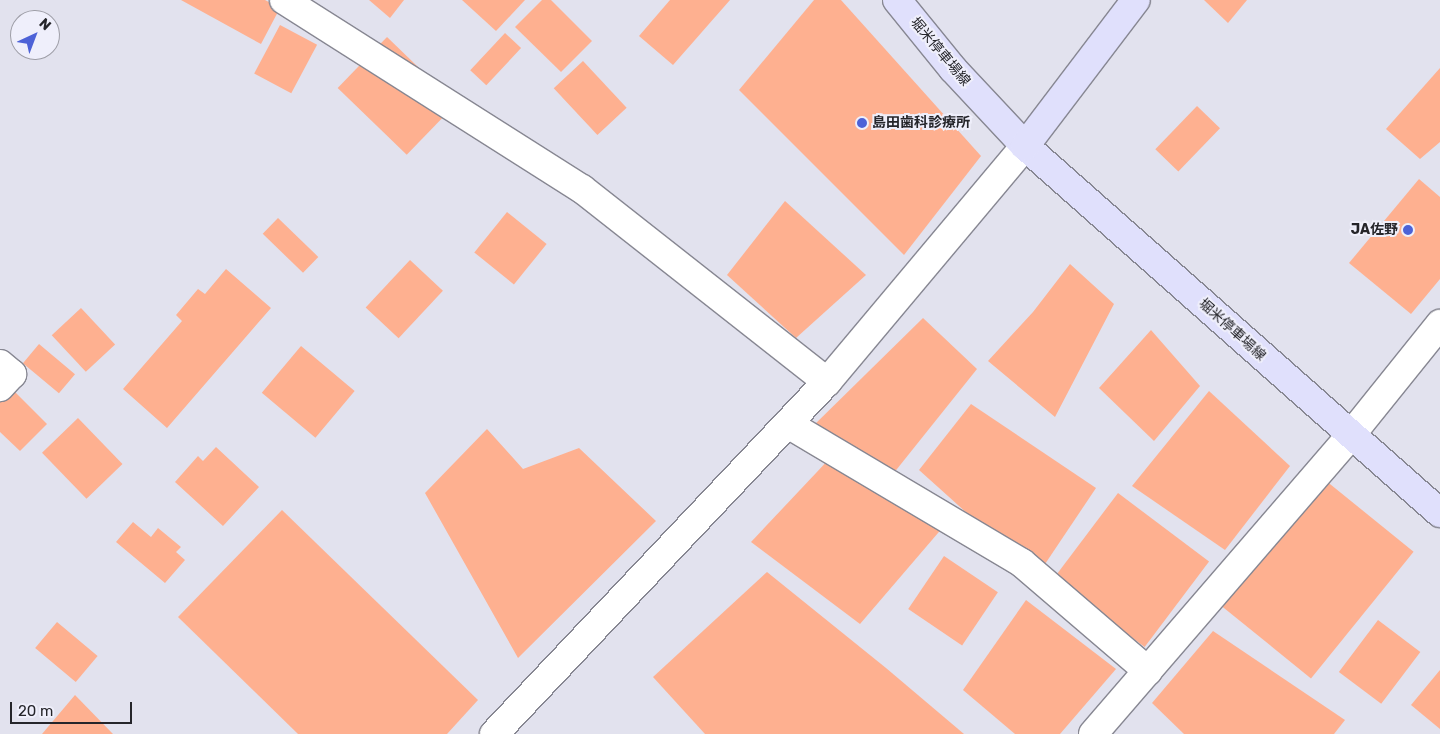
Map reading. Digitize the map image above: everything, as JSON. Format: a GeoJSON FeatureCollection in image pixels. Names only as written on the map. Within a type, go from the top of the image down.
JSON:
{"type":"FeatureCollection","features":[{"type":"Feature","properties":{"kind":"main road","name":"堀米停車場線"},"geometry":{"type":"LineString","coordinates":[[897,0],[953,69],[1025,146],[1350,436],[1440,513]]}},
{"type":"Feature","properties":{"kind":"main road"},"geometry":{"type":"LineString","coordinates":[[1025,146],[1136,0]]}},
{"type":"Feature","properties":{"kind":"street"},"geometry":{"type":"LineString","coordinates":[[284,0],[582,189],[827,382]]}},
{"type":"Feature","properties":{"kind":"street"},"geometry":{"type":"LineString","coordinates":[[494,734],[827,382],[1025,146]]}},
{"type":"Feature","properties":{"kind":"street"},"geometry":{"type":"LineString","coordinates":[[1093,734],[1350,436],[1440,324]]}},
{"type":"Feature","properties":{"kind":"street"},"geometry":{"type":"LineString","coordinates":[[0,364],[12,374],[0,387]]}},
{"type":"Feature","properties":{"kind":"street"},"geometry":{"type":"LineString","coordinates":[[788,424],[1022,563],[1148,671]]}},
{"type":"Feature","properties":{"kind":"building"},"geometry":{"type":"Polygon","coordinates":[[[181,0],[265,0],[280,8],[261,44],[181,0]]]}},
{"type":"Feature","properties":{"kind":"building"},"geometry":{"type":"Polygon","coordinates":[[[369,0],[404,0],[390,18],[369,0]]]}},
{"type":"Feature","properties":{"kind":"building"},"geometry":{"type":"Polygon","coordinates":[[[462,0],[525,0],[496,31],[462,0]]]}},
{"type":"Feature","properties":{"kind":"building"},"geometry":{"type":"Polygon","coordinates":[[[542,0],[551,0],[592,41],[561,72],[515,27],[542,0]]]}},
{"type":"Feature","properties":{"kind":"building"},"geometry":{"type":"Polygon","coordinates":[[[670,0],[730,0],[673,65],[639,36],[670,0]]]}},
{"type":"Feature","properties":{"kind":"building","name":"島田歯科診療所"},"geometry":{"type":"Polygon","coordinates":[[[814,0],[841,0],[981,156],[904,255],[739,90],[814,0]]]}},
{"type":"Feature","properties":{"kind":"building"},"geometry":{"type":"Polygon","coordinates":[[[1204,0],[1247,0],[1228,23],[1204,0]]]}},
{"type":"Feature","properties":{"kind":"building"},"geometry":{"type":"Polygon","coordinates":[[[280,25],[317,45],[291,93],[254,74],[280,25]]]}},
{"type":"Feature","properties":{"kind":"building"},"geometry":{"type":"Polygon","coordinates":[[[505,33],[521,48],[486,85],[470,70],[505,33]]]}},
{"type":"Feature","properties":{"kind":"building"},"geometry":{"type":"Polygon","coordinates":[[[387,37],[456,104],[407,155],[338,88],[387,37]]]}},
{"type":"Feature","properties":{"kind":"building"},"geometry":{"type":"Polygon","coordinates":[[[583,61],[627,108],[597,135],[554,88],[583,61]]]}},
{"type":"Feature","properties":{"kind":"building"},"geometry":{"type":"Polygon","coordinates":[[[1440,68],[1440,142],[1420,159],[1386,129],[1440,68]]]}},
{"type":"Feature","properties":{"kind":"building"},"geometry":{"type":"Polygon","coordinates":[[[1197,106],[1220,128],[1178,171],[1155,149],[1197,106]]]}},
{"type":"Feature","properties":{"kind":"building","name":"JA佐野"},"geometry":{"type":"Polygon","coordinates":[[[1419,179],[1440,197],[1440,279],[1411,314],[1349,263],[1419,179]]]}},
{"type":"Feature","properties":{"kind":"building"},"geometry":{"type":"Polygon","coordinates":[[[785,201],[866,275],[796,338],[727,275],[785,201]]]}},
{"type":"Feature","properties":{"kind":"building"},"geometry":{"type":"Polygon","coordinates":[[[507,212],[547,244],[514,285],[474,252],[507,212]]]}},
{"type":"Feature","properties":{"kind":"building"},"geometry":{"type":"Polygon","coordinates":[[[278,218],[318,257],[303,273],[263,234],[278,218]]]}},
{"type":"Feature","properties":{"kind":"building"},"geometry":{"type":"Polygon","coordinates":[[[410,260],[443,291],[399,338],[366,308],[410,260]]]}},
{"type":"Feature","properties":{"kind":"building"},"geometry":{"type":"Polygon","coordinates":[[[1070,264],[1114,304],[1055,417],[988,361],[1033,312],[1070,264]]]}},
{"type":"Feature","properties":{"kind":"building"},"geometry":{"type":"Polygon","coordinates":[[[226,269],[271,308],[167,428],[123,389],[182,321],[176,315],[198,289],[205,294],[226,269]]]}},
{"type":"Feature","properties":{"kind":"building"},"geometry":{"type":"Polygon","coordinates":[[[81,308],[115,345],[86,372],[52,335],[81,308]]]}},
{"type":"Feature","properties":{"kind":"building"},"geometry":{"type":"Polygon","coordinates":[[[923,318],[977,369],[893,474],[811,428],[923,318]]]}},
{"type":"Feature","properties":{"kind":"building"},"geometry":{"type":"Polygon","coordinates":[[[1151,330],[1200,386],[1154,441],[1099,388],[1151,330]]]}},
{"type":"Feature","properties":{"kind":"building"},"geometry":{"type":"Polygon","coordinates":[[[39,344],[75,374],[59,393],[23,363],[39,344]]]}},
{"type":"Feature","properties":{"kind":"building"},"geometry":{"type":"Polygon","coordinates":[[[301,346],[355,391],[315,438],[262,393],[301,346]]]}},
{"type":"Feature","properties":{"kind":"building"},"geometry":{"type":"Polygon","coordinates":[[[11,388],[47,424],[20,451],[0,432],[0,399],[11,388]]]}},
{"type":"Feature","properties":{"kind":"building"},"geometry":{"type":"Polygon","coordinates":[[[1209,391],[1290,466],[1225,550],[1132,486],[1209,391]]]}},
{"type":"Feature","properties":{"kind":"building"},"geometry":{"type":"Polygon","coordinates":[[[971,404],[1096,488],[1037,576],[919,470],[971,404]]]}},
{"type":"Feature","properties":{"kind":"building"},"geometry":{"type":"Polygon","coordinates":[[[78,418],[122,464],[86,499],[42,453],[78,418]]]}},
{"type":"Feature","properties":{"kind":"building"},"geometry":{"type":"Polygon","coordinates":[[[487,429],[523,469],[579,448],[656,521],[518,658],[425,493],[487,429]]]}},
{"type":"Feature","properties":{"kind":"building"},"geometry":{"type":"Polygon","coordinates":[[[216,447],[259,487],[223,526],[175,482],[198,456],[203,461],[216,447]]]}},
{"type":"Feature","properties":{"kind":"building"},"geometry":{"type":"Polygon","coordinates":[[[832,456],[944,526],[860,624],[751,542],[832,456]]]}},
{"type":"Feature","properties":{"kind":"building"},"geometry":{"type":"Polygon","coordinates":[[[1325,480],[1414,552],[1311,678],[1222,607],[1325,480]]]}},
{"type":"Feature","properties":{"kind":"building"},"geometry":{"type":"Polygon","coordinates":[[[1118,493],[1209,562],[1145,647],[1054,578],[1118,493]]]}},
{"type":"Feature","properties":{"kind":"building"},"geometry":{"type":"Polygon","coordinates":[[[282,510],[478,700],[447,734],[298,734],[178,617],[282,510]]]}},
{"type":"Feature","properties":{"kind":"building"},"geometry":{"type":"Polygon","coordinates":[[[133,522],[151,537],[158,528],[181,547],[176,552],[185,560],[165,583],[116,542],[133,522]]]}},
{"type":"Feature","properties":{"kind":"building"},"geometry":{"type":"Polygon","coordinates":[[[944,556],[998,592],[962,645],[908,609],[944,556]]]}},
{"type":"Feature","properties":{"kind":"building"},"geometry":{"type":"Polygon","coordinates":[[[767,572],[964,734],[705,734],[653,677],[767,572]]]}},
{"type":"Feature","properties":{"kind":"building"},"geometry":{"type":"Polygon","coordinates":[[[1026,600],[1116,669],[1060,734],[1015,734],[963,690],[1026,600]]]}},
{"type":"Feature","properties":{"kind":"building"},"geometry":{"type":"Polygon","coordinates":[[[1378,620],[1420,652],[1381,704],[1339,672],[1378,620]]]}},
{"type":"Feature","properties":{"kind":"building"},"geometry":{"type":"Polygon","coordinates":[[[57,622],[98,656],[76,682],[35,648],[57,622]]]}},
{"type":"Feature","properties":{"kind":"building"},"geometry":{"type":"Polygon","coordinates":[[[1213,631],[1345,720],[1334,734],[1184,734],[1152,703],[1213,631]]]}},
{"type":"Feature","properties":{"kind":"building"},"geometry":{"type":"Polygon","coordinates":[[[1440,670],[1440,729],[1411,705],[1440,670]]]}},
{"type":"Feature","properties":{"kind":"building"},"geometry":{"type":"Polygon","coordinates":[[[75,695],[113,734],[42,734],[75,695]]]}},
{"type":"Feature","properties":{"kind":"place","name":"島田歯科診療所"},"geometry":{"type":"Point","coordinates":[862,123]}},
{"type":"Feature","properties":{"kind":"place","name":"JA佐野"},"geometry":{"type":"Point","coordinates":[1408,230]}}]}
